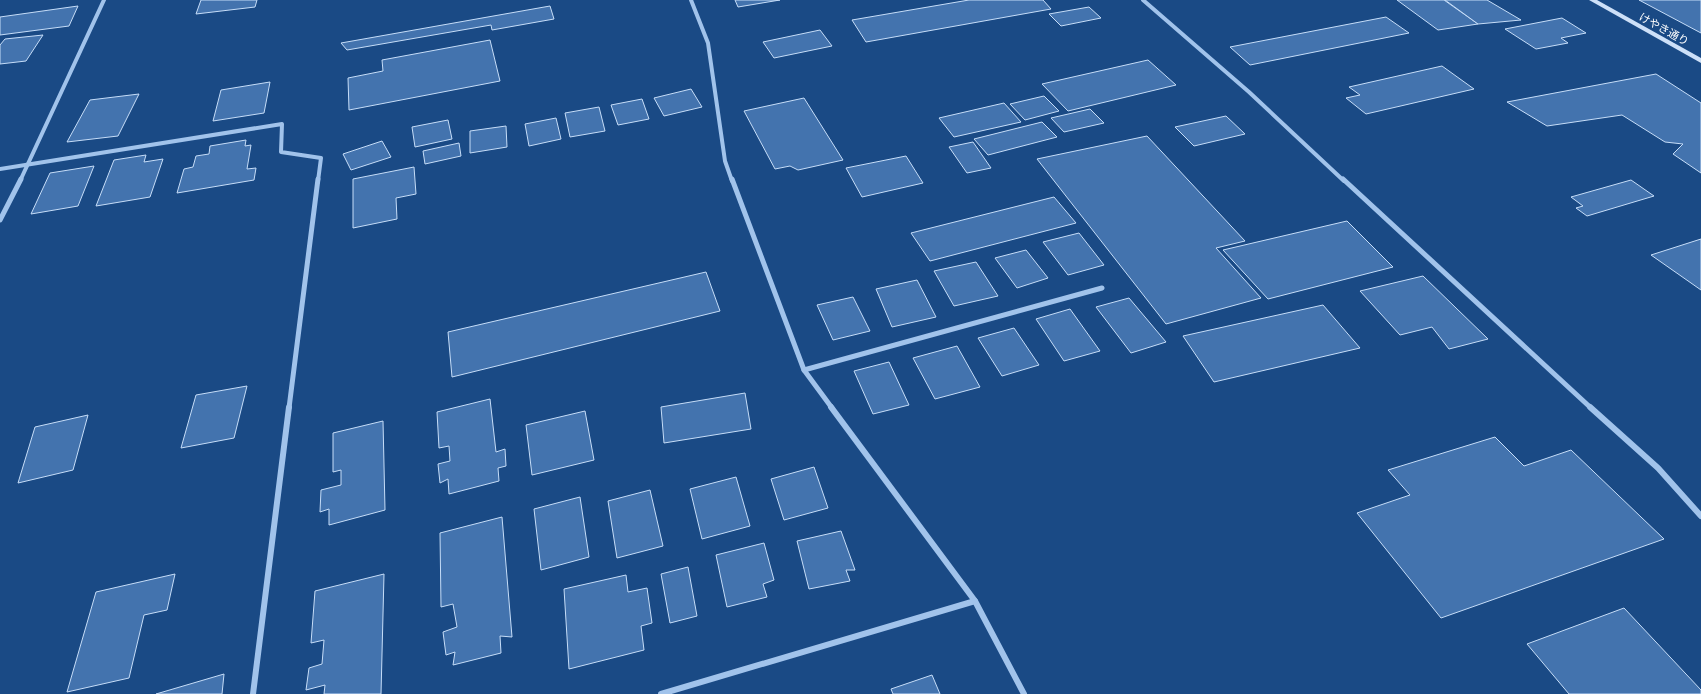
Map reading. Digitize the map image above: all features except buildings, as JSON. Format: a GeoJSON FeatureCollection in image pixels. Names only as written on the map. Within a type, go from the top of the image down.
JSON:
{"type":"FeatureCollection","features":[{"type":"Feature","properties":{"kind":"street"},"geometry":{"type":"LineString","coordinates":[[0,220],[28,166],[104,0]]}},
{"type":"Feature","properties":{"kind":"street"},"geometry":{"type":"LineString","coordinates":[[690,0],[708,43],[725,161],[804,370],[975,601],[1024,694]]}},
{"type":"Feature","properties":{"kind":"street"},"geometry":{"type":"LineString","coordinates":[[1143,0],[1249,92],[1472,300],[1658,468],[1701,516]]}},
{"type":"Feature","properties":{"kind":"street","name":"けやき通り"},"geometry":{"type":"LineString","coordinates":[[1592,0],[1701,60]]}},
{"type":"Feature","properties":{"kind":"street"},"geometry":{"type":"LineString","coordinates":[[0,169],[282,124],[281,152],[321,158],[253,694]]}},
{"type":"Feature","properties":{"kind":"street"},"geometry":{"type":"LineString","coordinates":[[804,370],[1102,288]]}},
{"type":"Feature","properties":{"kind":"street"},"geometry":{"type":"LineString","coordinates":[[661,694],[975,601]]}}]}
